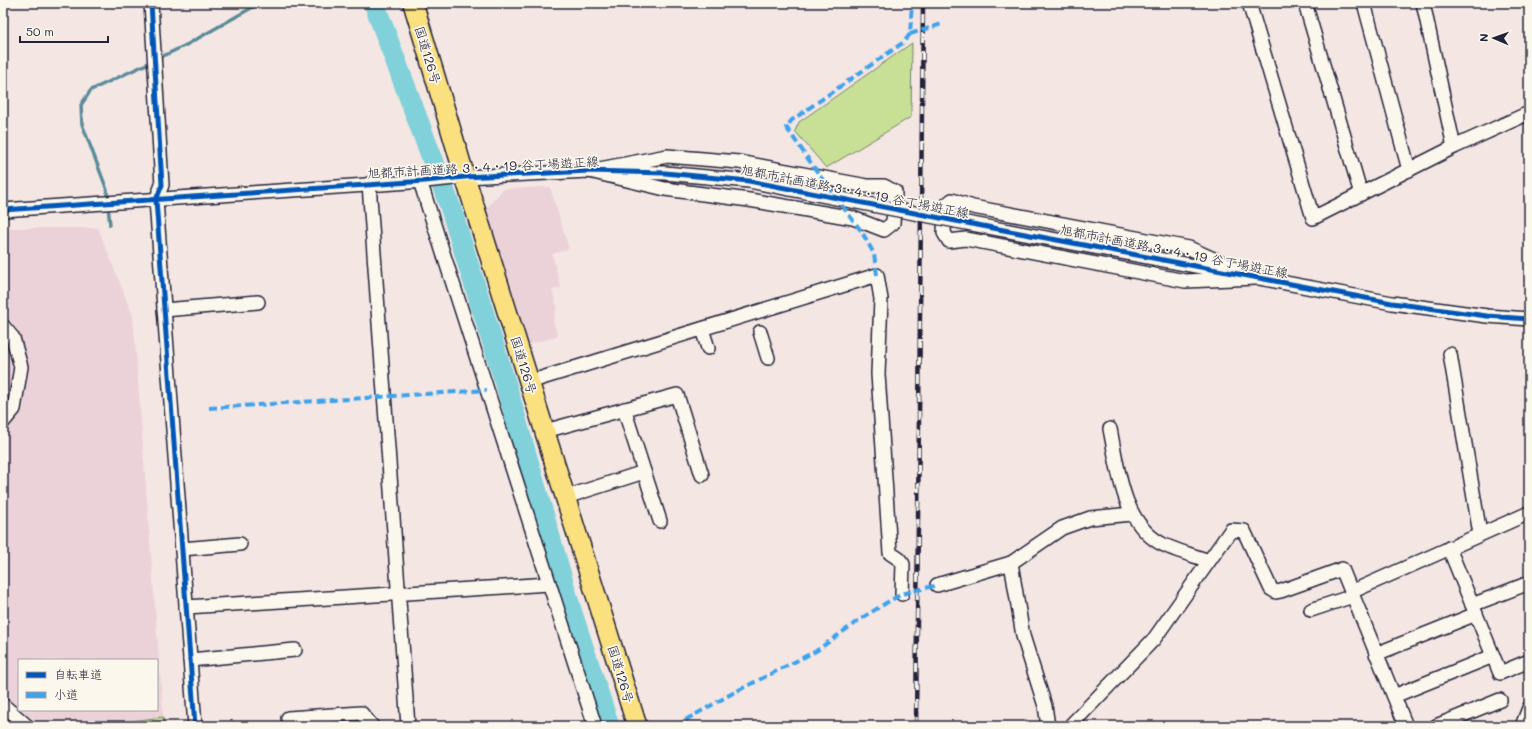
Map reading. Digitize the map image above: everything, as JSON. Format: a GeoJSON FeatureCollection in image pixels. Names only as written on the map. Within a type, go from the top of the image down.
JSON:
{"type":"FeatureCollection","features":[{"type":"Feature","properties":{"kind":"highway","name":"国道126号"},"geometry":{"type":"LineString","coordinates":[[413,3],[465,177],[566,498],[586,544],[611,621],[637,726]]}},
{"type":"Feature","properties":{"kind":"street"},"geometry":{"type":"LineString","coordinates":[[150,3],[162,185],[156,200],[195,726]]}},
{"type":"Feature","properties":{"kind":"street"},"geometry":{"type":"LineString","coordinates":[[1250,3],[1313,218],[1454,148],[1529,113]]}},
{"type":"Feature","properties":{"kind":"street"},"geometry":{"type":"LineString","coordinates":[[1305,3],[1361,194]]}},
{"type":"Feature","properties":{"kind":"street"},"geometry":{"type":"LineString","coordinates":[[1364,3],[1409,170]]}},
{"type":"Feature","properties":{"kind":"street"},"geometry":{"type":"LineString","coordinates":[[1423,3],[1454,148]]}},
{"type":"Feature","properties":{"kind":"street"},"geometry":{"type":"LineString","coordinates":[[667,156],[739,162],[867,186],[884,186],[895,192],[893,223],[884,230],[853,218],[749,200],[666,188],[589,171],[667,156]]}},
{"type":"Feature","properties":{"kind":"street","name":"旭都市計画道路 3・4・19 谷丁場遊正線"},"geometry":{"type":"LineString","coordinates":[[3,210],[465,177],[589,171],[665,173],[748,181],[1392,303],[1488,316],[1529,319]]}},
{"type":"Feature","properties":{"kind":"street"},"geometry":{"type":"LineString","coordinates":[[422,181],[595,726]]}},
{"type":"Feature","properties":{"kind":"street"},"geometry":{"type":"LineString","coordinates":[[369,184],[408,726]]}},
{"type":"Feature","properties":{"kind":"street"},"geometry":{"type":"LineString","coordinates":[[952,200],[973,207],[1189,248],[1256,278],[1185,281],[966,239],[949,241],[944,233],[945,206],[952,200]]}},
{"type":"Feature","properties":{"kind":"street"},"geometry":{"type":"LineString","coordinates":[[529,382],[877,275],[881,299],[878,374],[890,553],[899,559],[903,564],[902,594]]}},
{"type":"Feature","properties":{"kind":"street"},"geometry":{"type":"LineString","coordinates":[[164,310],[258,302]]}},
{"type":"Feature","properties":{"kind":"street"},"geometry":{"type":"LineString","coordinates":[[3,326],[13,338],[21,367],[14,410],[3,422]]}},
{"type":"Feature","properties":{"kind":"street"},"geometry":{"type":"LineString","coordinates":[[702,329],[708,348]]}},
{"type":"Feature","properties":{"kind":"street"},"geometry":{"type":"LineString","coordinates":[[760,332],[768,358]]}},
{"type":"Feature","properties":{"kind":"street"},"geometry":{"type":"LineString","coordinates":[[1450,354],[1480,534]]}},
{"type":"Feature","properties":{"kind":"street"},"geometry":{"type":"LineString","coordinates":[[545,431],[677,395],[702,475]]}},
{"type":"Feature","properties":{"kind":"street"},"geometry":{"type":"LineString","coordinates":[[624,409],[660,521]]}},
{"type":"Feature","properties":{"kind":"street"},"geometry":{"type":"LineString","coordinates":[[1110,429],[1124,494],[1132,514],[1144,530],[1160,543],[1209,561]]}},
{"type":"Feature","properties":{"kind":"street"},"geometry":{"type":"LineString","coordinates":[[566,498],[644,472]]}},
{"type":"Feature","properties":{"kind":"street"},"geometry":{"type":"LineString","coordinates":[[1311,610],[1352,594],[1449,548],[1529,513]]}},
{"type":"Feature","properties":{"kind":"street"},"geometry":{"type":"LineString","coordinates":[[937,585],[1011,563],[1062,528],[1090,518],[1132,514]]}},
{"type":"Feature","properties":{"kind":"street"},"geometry":{"type":"LineString","coordinates":[[1070,726],[1154,638],[1231,530],[1244,531],[1271,589],[1276,592],[1342,569],[1406,726]]}},
{"type":"Feature","properties":{"kind":"street"},"geometry":{"type":"LineString","coordinates":[[182,549],[240,544]]}},
{"type":"Feature","properties":{"kind":"street"},"geometry":{"type":"LineString","coordinates":[[1449,548],[1500,673],[1529,661]]}},
{"type":"Feature","properties":{"kind":"street"},"geometry":{"type":"LineString","coordinates":[[1011,563],[1023,636],[1045,706],[1048,726]]}},
{"type":"Feature","properties":{"kind":"street"},"geometry":{"type":"LineString","coordinates":[[1376,654],[1529,583]]}},
{"type":"Feature","properties":{"kind":"street"},"geometry":{"type":"LineString","coordinates":[[186,607],[550,584]]}},
{"type":"Feature","properties":{"kind":"street"},"geometry":{"type":"LineString","coordinates":[[190,660],[295,650]]}},
{"type":"Feature","properties":{"kind":"street"},"geometry":{"type":"LineString","coordinates":[[1394,696],[1493,656]]}},
{"type":"Feature","properties":{"kind":"street"},"geometry":{"type":"LineString","coordinates":[[1436,726],[1500,700]]}},
{"type":"Feature","properties":{"kind":"street"},"geometry":{"type":"LineString","coordinates":[[3,705],[27,726]]}},
{"type":"Feature","properties":{"kind":"street"},"geometry":{"type":"LineString","coordinates":[[1525,724],[1529,708]]}},
{"type":"Feature","properties":{"kind":"street"},"geometry":{"type":"LineString","coordinates":[[289,726],[288,718],[361,713],[372,726]]}},
{"type":"Feature","properties":{"kind":"shaded area"},"geometry":{"type":"Polygon","coordinates":[[[550,187],[569,249],[552,254],[561,288],[552,290],[557,307],[553,321],[558,336],[526,345],[486,209],[503,189],[550,187]]]}},
{"type":"Feature","properties":{"kind":"shaded area"},"geometry":{"type":"Polygon","coordinates":[[[3,228],[98,228],[133,316],[164,726],[3,726],[3,228]]]}},
{"type":"Feature","properties":{"kind":"green space"},"geometry":{"type":"Polygon","coordinates":[[[912,43],[911,117],[826,168],[795,131],[799,122],[912,43]]]}},
{"type":"Feature","properties":{"kind":"green space"},"geometry":{"type":"Polygon","coordinates":[[[163,717],[164,726],[112,726],[115,723],[163,717]]]}},
{"type":"Feature","properties":{"kind":"waterway"},"geometry":{"type":"LineString","coordinates":[[157,59],[188,44],[260,3]]}},
{"type":"Feature","properties":{"kind":"waterway"},"geometry":{"type":"LineString","coordinates":[[374,3],[450,206],[506,385],[571,610],[609,726]]}},
{"type":"Feature","properties":{"kind":"waterway"},"geometry":{"type":"LineString","coordinates":[[107,200],[107,190],[82,124],[81,105],[91,90],[151,62]]}},
{"type":"Feature","properties":{"kind":"waterway"},"geometry":{"type":"LineString","coordinates":[[108,206],[110,225]]}},
{"type":"Feature","properties":{"kind":"railway"},"geometry":{"type":"LineString","coordinates":[[916,726],[923,3]]}},
{"type":"Feature","properties":{"kind":"marked path"},"geometry":{"type":"LineString","coordinates":[[877,275],[874,254],[862,232],[827,186],[786,127],[792,120],[904,42],[910,34],[912,3]]}},
{"type":"Feature","properties":{"kind":"marked path"},"geometry":{"type":"LineString","coordinates":[[910,34],[942,24]]}},
{"type":"Feature","properties":{"kind":"marked path"},"geometry":{"type":"LineString","coordinates":[[209,408],[487,390]]}},
{"type":"Feature","properties":{"kind":"marked path"},"geometry":{"type":"LineString","coordinates":[[675,726],[733,693],[816,651],[862,618],[902,594],[937,585]]}},
{"type":"Feature","properties":{"kind":"cycle path"},"geometry":{"type":"LineString","coordinates":[[151,3],[162,185],[156,200],[195,726]]}},
{"type":"Feature","properties":{"kind":"cycle path"},"geometry":{"type":"LineString","coordinates":[[3,210],[465,177],[589,171],[665,173],[749,181],[1392,303],[1487,316],[1529,319]]}}]}
